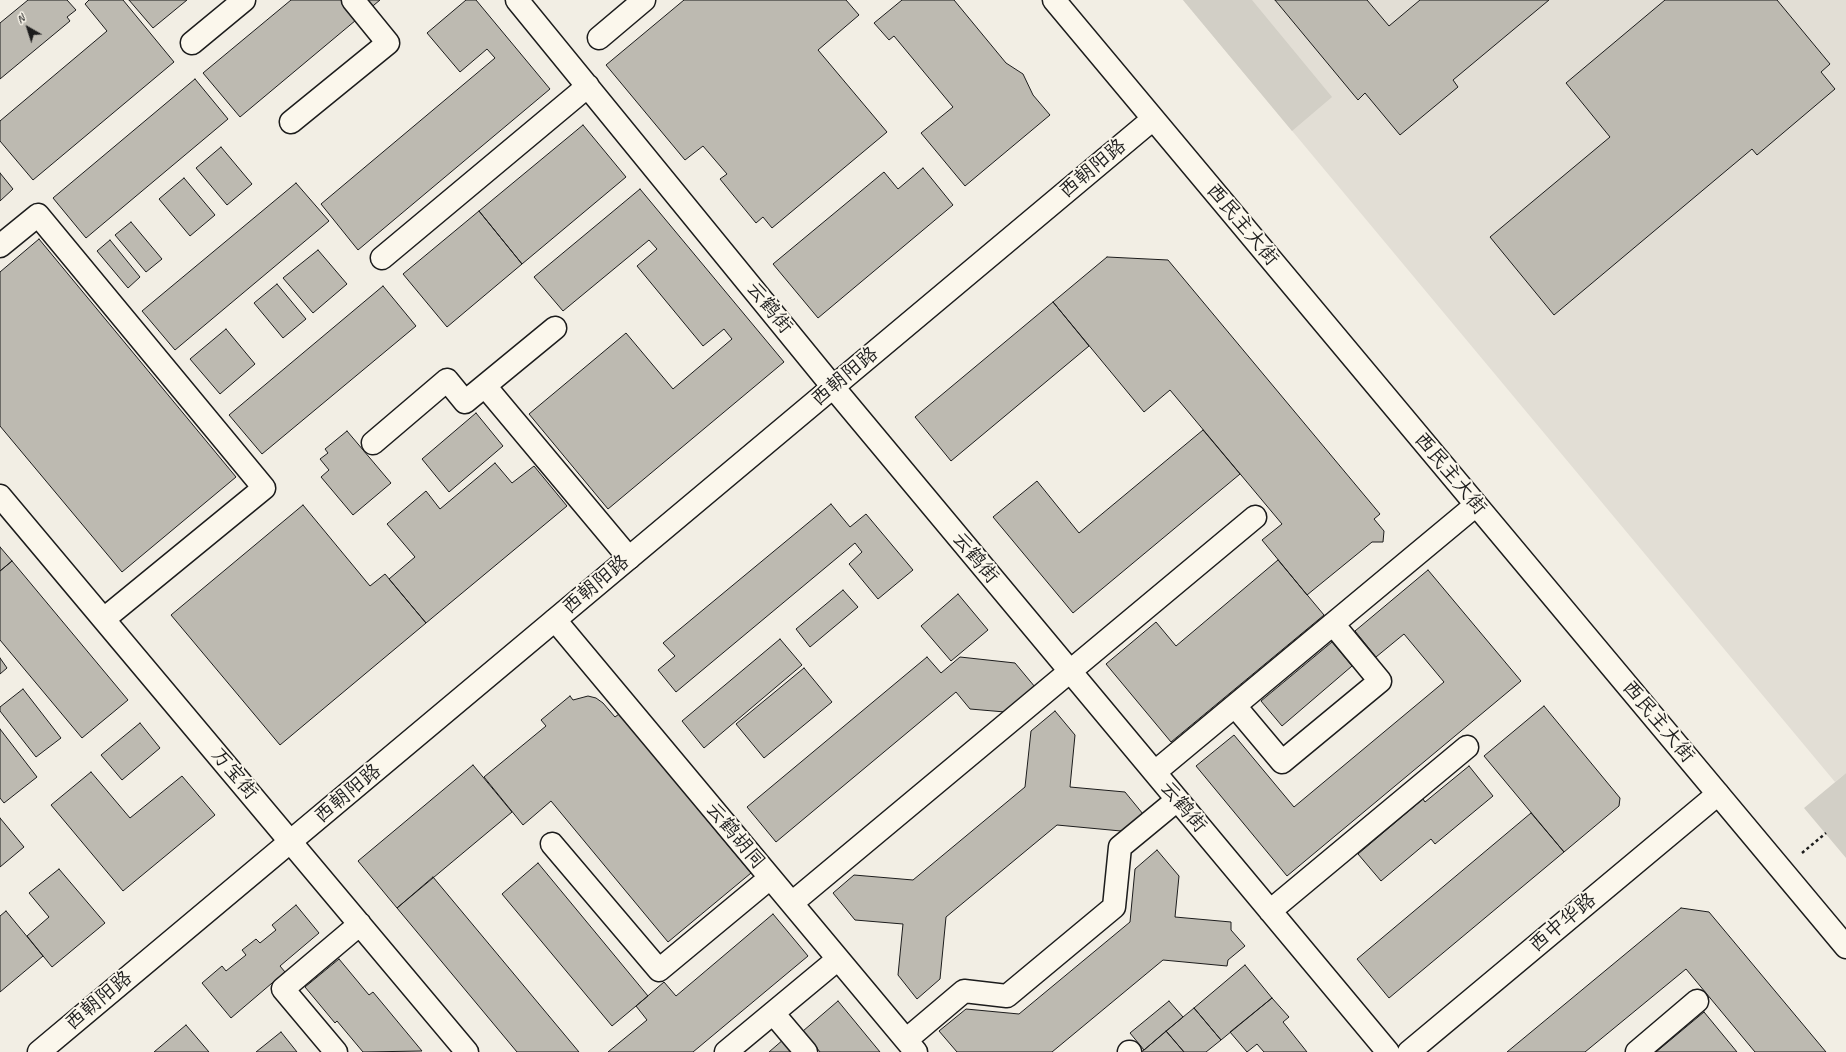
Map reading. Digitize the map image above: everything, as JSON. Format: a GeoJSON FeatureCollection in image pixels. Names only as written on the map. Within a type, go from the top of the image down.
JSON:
{"type":"FeatureCollection","features":[{"type":"Feature","properties":{"kind":"street"},"geometry":{"type":"LineString","coordinates":[[192,43],[244,0]]}},
{"type":"Feature","properties":{"kind":"street"},"geometry":{"type":"LineString","coordinates":[[291,122],[388,42],[353,0]]}},
{"type":"Feature","properties":{"kind":"street","name":"云鹤街"},"geometry":{"type":"LineString","coordinates":[[517,0],[833,387],[1388,1052]]}},
{"type":"Feature","properties":{"kind":"street"},"geometry":{"type":"LineString","coordinates":[[598,38],[644,0]]}},
{"type":"Feature","properties":{"kind":"street","name":"西民主大街"},"geometry":{"type":"LineString","coordinates":[[1054,0],[1846,947]]}},
{"type":"Feature","properties":{"kind":"street"},"geometry":{"type":"LineString","coordinates":[[382,258],[588,86]]}},
{"type":"Feature","properties":{"kind":"street","name":"西朝阳路"},"geometry":{"type":"LineString","coordinates":[[39,1052],[1153,119]]}},
{"type":"Feature","properties":{"kind":"street"},"geometry":{"type":"LineString","coordinates":[[0,246],[38,215],[264,488],[104,619]]}},
{"type":"Feature","properties":{"kind":"street"},"geometry":{"type":"LineString","coordinates":[[373,443],[447,380],[465,402],[555,328]]}},
{"type":"Feature","properties":{"kind":"street"},"geometry":{"type":"LineString","coordinates":[[485,386],[629,558]]}},
{"type":"Feature","properties":{"kind":"street"},"geometry":{"type":"LineString","coordinates":[[1155,772],[1476,505]]}},
{"type":"Feature","properties":{"kind":"street","name":"万宝街"},"geometry":{"type":"LineString","coordinates":[[4,510],[104,619],[467,1052]]}},
{"type":"Feature","properties":{"kind":"street"},"geometry":{"type":"LineString","coordinates":[[792,903],[1071,672],[1255,517]]}},
{"type":"Feature","properties":{"kind":"street","name":"云鹤胡同"},"geometry":{"type":"LineString","coordinates":[[555,620],[911,1046]]}},
{"type":"Feature","properties":{"kind":"street"},"geometry":{"type":"LineString","coordinates":[[1235,706],[1282,762],[1380,681],[1333,624]]}},
{"type":"Feature","properties":{"kind":"street"},"geometry":{"type":"LineString","coordinates":[[1270,911],[1467,747]]}},
{"type":"Feature","properties":{"kind":"street","name":"西中华路"},"geometry":{"type":"LineString","coordinates":[[1409,1052],[1718,794]]}},
{"type":"Feature","properties":{"kind":"street"},"geometry":{"type":"LineString","coordinates":[[911,1046],[964,991],[1007,996],[1114,907],[1120,847],[1177,800]]}},
{"type":"Feature","properties":{"kind":"street"},"geometry":{"type":"LineString","coordinates":[[552,844],[659,970],[770,878]]}},
{"type":"Feature","properties":{"kind":"street"},"geometry":{"type":"LineString","coordinates":[[336,1052],[283,989],[360,924]]}},
{"type":"Feature","properties":{"kind":"street"},"geometry":{"type":"LineString","coordinates":[[726,1052],[838,959]]}},
{"type":"Feature","properties":{"kind":"street"},"geometry":{"type":"LineString","coordinates":[[1637,1052],[1697,1001]]}},
{"type":"Feature","properties":{"kind":"street"},"geometry":{"type":"LineString","coordinates":[[773,1013],[806,1052]]}},
{"type":"Feature","properties":{"kind":"path"},"geometry":{"type":"LineString","coordinates":[[1781,870],[1826,833]]}},
{"type":"Feature","properties":{"kind":"shaded area"},"geometry":{"type":"Polygon","coordinates":[[[1183,0],[1846,0],[1846,773],[1835,782],[1183,0]]]}},
{"type":"Feature","properties":{"kind":"shaded area"},"geometry":{"type":"Polygon","coordinates":[[[1183,0],[1252,0],[1332,97],[1292,131],[1183,0]]]}},
{"type":"Feature","properties":{"kind":"shaded area"},"geometry":{"type":"Polygon","coordinates":[[[1846,773],[1846,858],[1804,808],[1846,773]]]}},
{"type":"Feature","properties":{"kind":"building"},"geometry":{"type":"Polygon","coordinates":[[[28,0],[67,0],[76,10],[67,17],[70,21],[0,79],[0,23],[28,0]]]}},
{"type":"Feature","properties":{"kind":"building"},"geometry":{"type":"Polygon","coordinates":[[[89,0],[123,0],[174,62],[33,180],[0,141],[0,121],[107,31],[85,4],[89,0]]]}},
{"type":"Feature","properties":{"kind":"building"},"geometry":{"type":"Polygon","coordinates":[[[129,0],[187,0],[153,28],[129,0]]]}},
{"type":"Feature","properties":{"kind":"building"},"geometry":{"type":"Polygon","coordinates":[[[291,0],[380,0],[240,117],[203,73],[291,0]]]}},
{"type":"Feature","properties":{"kind":"building"},"geometry":{"type":"Polygon","coordinates":[[[466,0],[476,0],[550,89],[358,250],[321,204],[495,58],[487,49],[460,72],[427,33],[466,0]]]}},
{"type":"Feature","properties":{"kind":"building"},"geometry":{"type":"Polygon","coordinates":[[[684,0],[846,0],[859,15],[818,50],[887,132],[772,228],[763,217],[756,223],[720,179],[727,174],[703,146],[685,160],[606,65],[684,0]]]}},
{"type":"Feature","properties":{"kind":"building"},"geometry":{"type":"Polygon","coordinates":[[[902,0],[954,0],[1006,63],[1023,74],[1033,95],[1050,115],[965,186],[921,133],[953,107],[894,36],[889,40],[874,23],[902,0]]]}},
{"type":"Feature","properties":{"kind":"building"},"geometry":{"type":"Polygon","coordinates":[[[1275,0],[1367,0],[1389,26],[1420,0],[1549,0],[1453,80],[1458,87],[1400,135],[1365,93],[1358,100],[1275,0]]]}},
{"type":"Feature","properties":{"kind":"building"},"geometry":{"type":"Polygon","coordinates":[[[1665,0],[1777,0],[1830,64],[1821,72],[1835,89],[1757,155],[1752,149],[1554,315],[1490,237],[1610,137],[1566,83],[1665,0]]]}},
{"type":"Feature","properties":{"kind":"building"},"geometry":{"type":"Polygon","coordinates":[[[195,79],[228,119],[86,238],[53,198],[195,79]]]}},
{"type":"Feature","properties":{"kind":"building"},"geometry":{"type":"Polygon","coordinates":[[[583,125],[626,177],[522,264],[479,211],[583,125]]]}},
{"type":"Feature","properties":{"kind":"building"},"geometry":{"type":"Polygon","coordinates":[[[221,147],[252,184],[227,205],[196,168],[221,147]]]}},
{"type":"Feature","properties":{"kind":"building"},"geometry":{"type":"Polygon","coordinates":[[[923,168],[953,205],[818,318],[773,264],[884,172],[898,189],[923,168]]]}},
{"type":"Feature","properties":{"kind":"building"},"geometry":{"type":"Polygon","coordinates":[[[0,173],[13,189],[0,201],[0,173]]]}},
{"type":"Feature","properties":{"kind":"building"},"geometry":{"type":"Polygon","coordinates":[[[184,178],[215,215],[190,236],[159,199],[184,178]]]}},
{"type":"Feature","properties":{"kind":"building"},"geometry":{"type":"Polygon","coordinates":[[[296,183],[329,221],[175,350],[142,311],[296,183]]]}},
{"type":"Feature","properties":{"kind":"building"},"geometry":{"type":"Polygon","coordinates":[[[640,189],[784,362],[608,509],[529,414],[626,333],[673,389],[732,339],[724,329],[703,346],[637,266],[657,249],[649,240],[563,311],[534,277],[640,189]]]}},
{"type":"Feature","properties":{"kind":"building"},"geometry":{"type":"Polygon","coordinates":[[[479,211],[522,264],[447,327],[403,274],[479,211]]]}},
{"type":"Feature","properties":{"kind":"building"},"geometry":{"type":"Polygon","coordinates":[[[131,222],[162,259],[146,272],[115,235],[131,222]]]}},
{"type":"Feature","properties":{"kind":"building"},"geometry":{"type":"Polygon","coordinates":[[[39,239],[236,477],[122,572],[0,426],[0,272],[39,239]]]}},
{"type":"Feature","properties":{"kind":"building"},"geometry":{"type":"Polygon","coordinates":[[[110,240],[140,277],[128,288],[97,251],[110,240]]]}},
{"type":"Feature","properties":{"kind":"building"},"geometry":{"type":"Polygon","coordinates":[[[318,250],[347,284],[313,313],[283,278],[318,250]]]}},
{"type":"Feature","properties":{"kind":"building"},"geometry":{"type":"Polygon","coordinates":[[[1107,257],[1168,260],[1380,514],[1374,519],[1384,531],[1383,542],[1372,542],[1307,595],[1262,540],[1282,524],[1170,390],[1144,412],[1053,302],[1107,257]]]}},
{"type":"Feature","properties":{"kind":"building"},"geometry":{"type":"Polygon","coordinates":[[[277,284],[306,319],[283,338],[254,303],[277,284]]]}},
{"type":"Feature","properties":{"kind":"building"},"geometry":{"type":"Polygon","coordinates":[[[383,286],[416,326],[262,454],[229,415],[383,286]]]}},
{"type":"Feature","properties":{"kind":"building"},"geometry":{"type":"Polygon","coordinates":[[[1053,302],[1089,346],[951,461],[915,417],[1053,302]]]}},
{"type":"Feature","properties":{"kind":"building"},"geometry":{"type":"Polygon","coordinates":[[[226,329],[255,364],[220,394],[190,359],[226,329]]]}},
{"type":"Feature","properties":{"kind":"building"},"geometry":{"type":"Polygon","coordinates":[[[476,413],[503,446],[449,492],[422,459],[476,413]]]}},
{"type":"Feature","properties":{"kind":"building"},"geometry":{"type":"Polygon","coordinates":[[[1203,430],[1240,474],[1073,613],[993,517],[1037,481],[1079,533],[1203,430]]]}},
{"type":"Feature","properties":{"kind":"building"},"geometry":{"type":"Polygon","coordinates":[[[347,431],[391,483],[353,515],[321,477],[329,470],[320,459],[328,453],[325,449],[347,431]]]}},
{"type":"Feature","properties":{"kind":"building"},"geometry":{"type":"Polygon","coordinates":[[[495,463],[512,483],[534,466],[567,506],[426,623],[389,579],[415,557],[387,524],[426,491],[440,509],[495,463]]]}},
{"type":"Feature","properties":{"kind":"building"},"geometry":{"type":"Polygon","coordinates":[[[831,504],[850,527],[866,514],[913,570],[878,599],[849,564],[862,552],[855,543],[676,692],[658,670],[675,656],[663,643],[831,504]]]}},
{"type":"Feature","properties":{"kind":"building"},"geometry":{"type":"Polygon","coordinates":[[[303,505],[370,586],[385,574],[426,623],[280,745],[171,615],[303,505]]]}},
{"type":"Feature","properties":{"kind":"building"},"geometry":{"type":"Polygon","coordinates":[[[0,547],[12,561],[0,571],[0,547]]]}},
{"type":"Feature","properties":{"kind":"building"},"geometry":{"type":"Polygon","coordinates":[[[1278,560],[1324,615],[1171,742],[1106,664],[1156,622],[1176,646],[1278,560]]]}},
{"type":"Feature","properties":{"kind":"building"},"geometry":{"type":"Polygon","coordinates":[[[12,561],[128,700],[82,738],[0,640],[0,571],[12,561]]]}},
{"type":"Feature","properties":{"kind":"building"},"geometry":{"type":"Polygon","coordinates":[[[1428,570],[1521,681],[1287,876],[1196,766],[1234,735],[1294,807],[1444,682],[1404,634],[1376,657],[1355,631],[1428,570]]]}},
{"type":"Feature","properties":{"kind":"building"},"geometry":{"type":"Polygon","coordinates":[[[843,590],[858,607],[810,647],[796,629],[843,590]]]}},
{"type":"Feature","properties":{"kind":"building"},"geometry":{"type":"Polygon","coordinates":[[[958,594],[988,630],[951,661],[921,626],[958,594]]]}},
{"type":"Feature","properties":{"kind":"building"},"geometry":{"type":"Polygon","coordinates":[[[780,639],[802,665],[704,748],[682,721],[780,639]]]}},
{"type":"Feature","properties":{"kind":"building"},"geometry":{"type":"Polygon","coordinates":[[[1332,642],[1352,666],[1282,726],[1261,701],[1332,642]]]}},
{"type":"Feature","properties":{"kind":"building"},"geometry":{"type":"Polygon","coordinates":[[[927,657],[941,673],[960,657],[1015,663],[1035,687],[1005,712],[970,709],[956,692],[776,842],[747,807],[927,657]]]}},
{"type":"Feature","properties":{"kind":"building"},"geometry":{"type":"Polygon","coordinates":[[[0,658],[7,668],[0,674],[0,658]]]}},
{"type":"Feature","properties":{"kind":"building"},"geometry":{"type":"Polygon","coordinates":[[[804,668],[832,702],[764,758],[736,724],[804,668]]]}},
{"type":"Feature","properties":{"kind":"building"},"geometry":{"type":"Polygon","coordinates":[[[23,689],[61,738],[36,757],[0,711],[0,707],[23,689]]]}},
{"type":"Feature","properties":{"kind":"building"},"geometry":{"type":"Polygon","coordinates":[[[570,696],[573,700],[588,696],[596,698],[603,703],[615,717],[619,714],[751,873],[668,942],[551,801],[523,825],[484,777],[546,726],[541,720],[570,696]]]}},
{"type":"Feature","properties":{"kind":"building"},"geometry":{"type":"Polygon","coordinates":[[[1544,706],[1620,798],[1619,806],[1564,852],[1484,756],[1544,706]]]}},
{"type":"Feature","properties":{"kind":"building"},"geometry":{"type":"Polygon","coordinates":[[[1055,711],[1075,735],[1070,787],[1125,792],[1143,814],[1121,831],[1057,825],[946,917],[940,979],[917,999],[898,975],[903,924],[855,920],[833,893],[854,875],[913,880],[1025,787],[1031,731],[1055,711]]]}},
{"type":"Feature","properties":{"kind":"building"},"geometry":{"type":"Polygon","coordinates":[[[140,723],[160,748],[122,780],[101,755],[140,723]]]}},
{"type":"Feature","properties":{"kind":"building"},"geometry":{"type":"Polygon","coordinates":[[[0,729],[37,777],[4,803],[0,798],[0,729]]]}},
{"type":"Feature","properties":{"kind":"building"},"geometry":{"type":"Polygon","coordinates":[[[473,765],[512,812],[397,908],[358,861],[473,765]]]}},
{"type":"Feature","properties":{"kind":"building"},"geometry":{"type":"Polygon","coordinates":[[[1469,766],[1493,796],[1435,844],[1431,839],[1381,881],[1358,854],[1423,799],[1425,802],[1469,766]]]}},
{"type":"Feature","properties":{"kind":"building"},"geometry":{"type":"Polygon","coordinates":[[[91,772],[130,818],[182,776],[215,815],[123,891],[51,805],[91,772]]]}},
{"type":"Feature","properties":{"kind":"building"},"geometry":{"type":"Polygon","coordinates":[[[1531,813],[1564,852],[1389,998],[1357,959],[1531,813]]]}},
{"type":"Feature","properties":{"kind":"building"},"geometry":{"type":"Polygon","coordinates":[[[0,818],[24,847],[0,867],[0,818]]]}},
{"type":"Feature","properties":{"kind":"building"},"geometry":{"type":"Polygon","coordinates":[[[1157,850],[1179,876],[1175,917],[1231,922],[1231,930],[1245,946],[1228,960],[1227,966],[1163,960],[1052,1052],[957,1052],[939,1031],[966,1009],[1019,1014],[1130,922],[1135,869],[1157,850]]]}},
{"type":"Feature","properties":{"kind":"building"},"geometry":{"type":"Polygon","coordinates":[[[538,863],[648,996],[612,1026],[502,894],[538,863]]]}},
{"type":"Feature","properties":{"kind":"building"},"geometry":{"type":"Polygon","coordinates":[[[59,869],[105,923],[52,967],[27,936],[49,917],[29,893],[59,869]]]}},
{"type":"Feature","properties":{"kind":"building"},"geometry":{"type":"Polygon","coordinates":[[[433,877],[579,1052],[517,1052],[397,908],[433,877]]]}},
{"type":"Feature","properties":{"kind":"building"},"geometry":{"type":"Polygon","coordinates":[[[296,905],[319,933],[280,966],[285,972],[231,1018],[202,983],[222,966],[226,971],[246,955],[242,950],[256,939],[260,943],[276,930],[272,925],[296,905]]]}},
{"type":"Feature","properties":{"kind":"building"},"geometry":{"type":"Polygon","coordinates":[[[1681,908],[1709,912],[1826,1052],[1755,1052],[1686,969],[1585,1052],[1507,1052],[1681,908]]]}},
{"type":"Feature","properties":{"kind":"building"},"geometry":{"type":"Polygon","coordinates":[[[6,911],[43,956],[0,992],[0,916],[6,911]]]}},
{"type":"Feature","properties":{"kind":"building"},"geometry":{"type":"Polygon","coordinates":[[[773,914],[808,956],[693,1052],[608,1052],[647,1020],[636,1006],[664,982],[676,996],[773,914]]]}},
{"type":"Feature","properties":{"kind":"building"},"geometry":{"type":"Polygon","coordinates":[[[339,959],[369,995],[373,992],[422,1051],[363,1052],[337,1021],[335,1023],[305,987],[339,959]]]}},
{"type":"Feature","properties":{"kind":"building"},"geometry":{"type":"Polygon","coordinates":[[[1245,965],[1272,998],[1221,1040],[1194,1008],[1245,965]]]}},
{"type":"Feature","properties":{"kind":"building"},"geometry":{"type":"Polygon","coordinates":[[[1272,998],[1289,1017],[1283,1022],[1307,1052],[1264,1052],[1257,1044],[1247,1052],[1230,1032],[1272,998]]]}},
{"type":"Feature","properties":{"kind":"building"},"geometry":{"type":"Polygon","coordinates":[[[838,1001],[880,1052],[820,1052],[803,1031],[838,1001]]]}},
{"type":"Feature","properties":{"kind":"building"},"geometry":{"type":"Polygon","coordinates":[[[1169,1001],[1183,1017],[1144,1050],[1130,1033],[1169,1001]]]}},
{"type":"Feature","properties":{"kind":"building"},"geometry":{"type":"Polygon","coordinates":[[[1194,1008],[1221,1040],[1206,1052],[1184,1052],[1166,1031],[1194,1008]]]}},
{"type":"Feature","properties":{"kind":"building"},"geometry":{"type":"Polygon","coordinates":[[[1704,1012],[1737,1052],[1656,1052],[1704,1012]]]}},
{"type":"Feature","properties":{"kind":"building"},"geometry":{"type":"Polygon","coordinates":[[[186,1025],[209,1052],[154,1052],[186,1025]]]}},
{"type":"Feature","properties":{"kind":"building"},"geometry":{"type":"Polygon","coordinates":[[[1166,1031],[1184,1052],[1141,1052],[1144,1050],[1166,1031]]]}},
{"type":"Feature","properties":{"kind":"building"},"geometry":{"type":"Polygon","coordinates":[[[281,1032],[297,1052],[256,1052],[281,1032]]]}},
{"type":"Feature","properties":{"kind":"building"},"geometry":{"type":"Polygon","coordinates":[[[784,1039],[795,1052],[769,1052],[784,1039]]]}}]}
